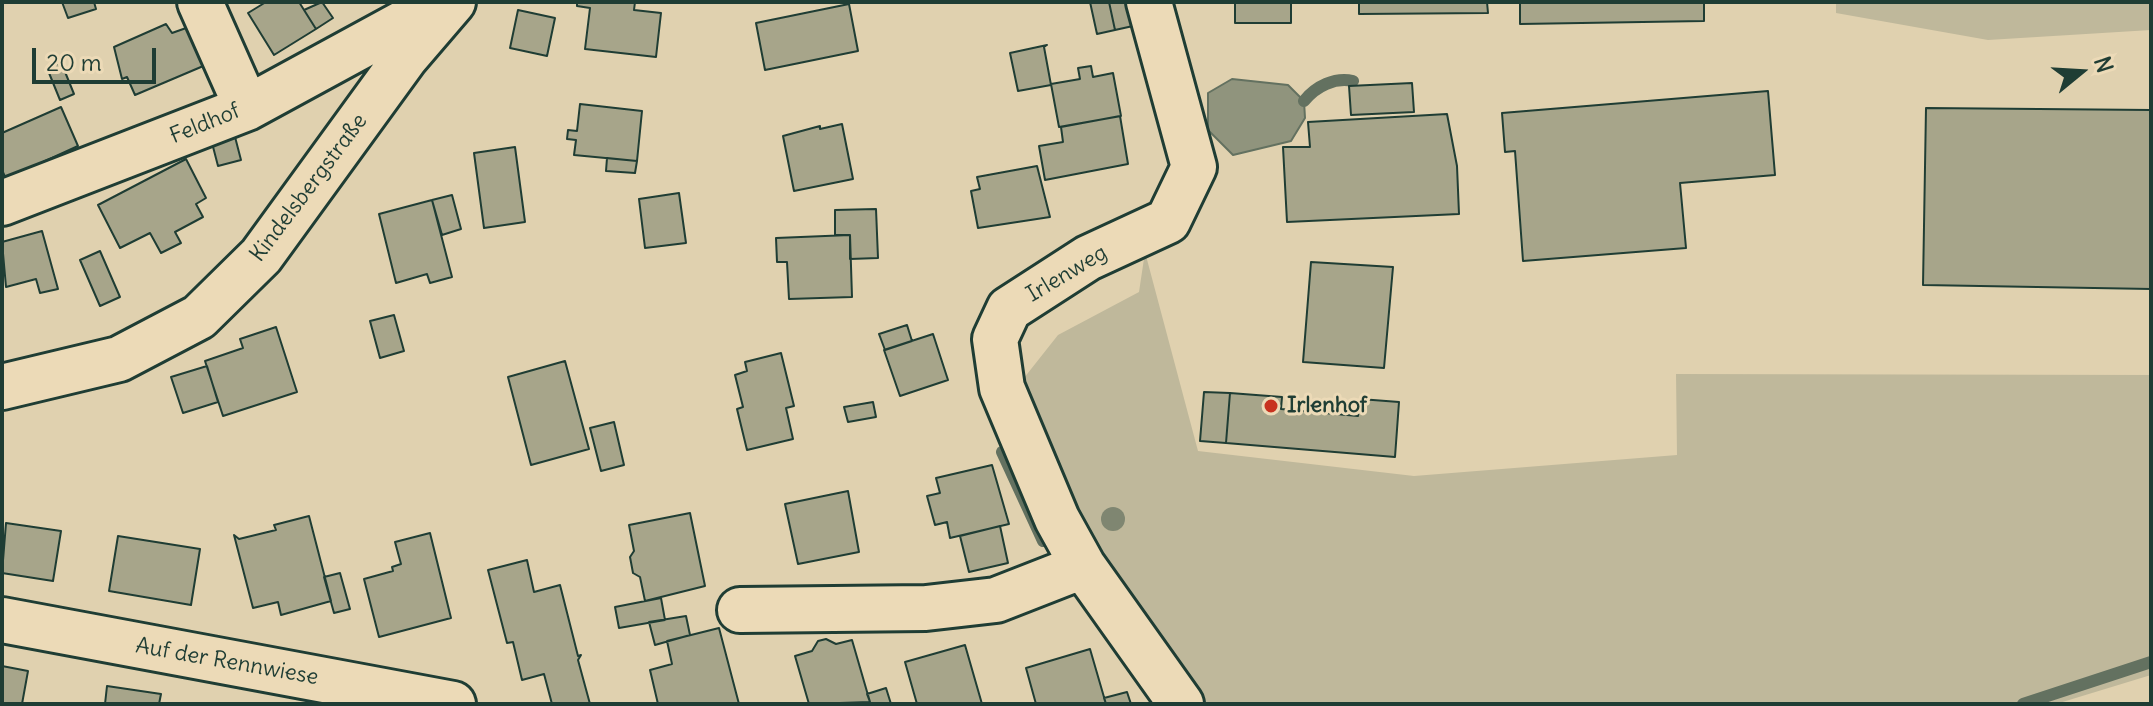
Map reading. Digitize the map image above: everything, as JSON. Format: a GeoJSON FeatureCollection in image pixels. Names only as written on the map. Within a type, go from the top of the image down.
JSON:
{"type":"FeatureCollection","features":[{"type":"Feature","properties":{"kind":"street"},"geometry":{"type":"LineString","coordinates":[[200,2],[247,108]]}},
{"type":"Feature","properties":{"kind":"street","name":"Feldhof"},"geometry":{"type":"LineString","coordinates":[[2,203],[247,108],[442,2]]}},
{"type":"Feature","properties":{"kind":"street","name":"Kindelsbergstraße"},"geometry":{"type":"LineString","coordinates":[[2,387],[119,359],[199,317],[261,256],[405,58],[453,2]]}},
{"type":"Feature","properties":{"kind":"street","name":"Irlenweg"},"geometry":{"type":"LineString","coordinates":[[1149,2],[1194,167],[1168,221],[1088,258],[1009,309],[995,339],[1002,388],[1057,519],[1083,566],[1181,704]]}},
{"type":"Feature","properties":{"kind":"street"},"geometry":{"type":"LineString","coordinates":[[740,610],[926,608],[996,600],[1083,566]]}},
{"type":"Feature","properties":{"kind":"street","name":"Auf der Rennwiese"},"geometry":{"type":"LineString","coordinates":[[2,620],[453,704]]}},
{"type":"Feature","properties":{"kind":"shaded area"},"geometry":{"type":"Polygon","coordinates":[[[1836,2],[2151,2],[2151,30],[1988,40],[1836,13],[1836,2]]]}},
{"type":"Feature","properties":{"kind":"shaded area"},"geometry":{"type":"Polygon","coordinates":[[[1232,79],[1288,85],[1304,101],[1305,118],[1291,141],[1233,155],[1208,130],[1208,93],[1232,79]]]}},
{"type":"Feature","properties":{"kind":"shaded area"},"geometry":{"type":"Polygon","coordinates":[[[1145,252],[1198,451],[1414,476],[1677,455],[1676,374],[2151,375],[2151,675],[2056,704],[1201,704],[1085,541],[1020,383],[1058,335],[1139,292],[1145,252]]]}},
{"type":"Feature","properties":{"kind":"building"},"geometry":{"type":"Polygon","coordinates":[[[62,2],[94,2],[96,9],[68,18],[62,2]]]}},
{"type":"Feature","properties":{"kind":"building"},"geometry":{"type":"Polygon","coordinates":[[[266,2],[299,2],[316,29],[274,55],[248,13],[266,2]]]}},
{"type":"Feature","properties":{"kind":"building"},"geometry":{"type":"Polygon","coordinates":[[[322,2],[333,18],[316,29],[304,10],[322,2]]]}},
{"type":"Feature","properties":{"kind":"building"},"geometry":{"type":"Polygon","coordinates":[[[577,2],[635,2],[634,10],[661,13],[656,57],[585,49],[590,8],[577,6],[577,2]]]}},
{"type":"Feature","properties":{"kind":"building"},"geometry":{"type":"Polygon","coordinates":[[[1090,2],[1109,2],[1115,30],[1097,34],[1090,2]]]}},
{"type":"Feature","properties":{"kind":"building"},"geometry":{"type":"Polygon","coordinates":[[[1109,2],[1128,2],[1133,26],[1115,30],[1109,2]]]}},
{"type":"Feature","properties":{"kind":"building"},"geometry":{"type":"Polygon","coordinates":[[[1235,2],[1291,2],[1291,23],[1235,23],[1235,2]]]}},
{"type":"Feature","properties":{"kind":"building"},"geometry":{"type":"Polygon","coordinates":[[[1359,2],[1487,2],[1488,13],[1359,14],[1359,2]]]}},
{"type":"Feature","properties":{"kind":"building"},"geometry":{"type":"Polygon","coordinates":[[[1520,2],[1704,2],[1704,21],[1520,24],[1520,2]]]}},
{"type":"Feature","properties":{"kind":"building"},"geometry":{"type":"Polygon","coordinates":[[[849,4],[858,51],[765,70],[756,23],[849,4]]]}},
{"type":"Feature","properties":{"kind":"building"},"geometry":{"type":"Polygon","coordinates":[[[518,10],[555,18],[547,56],[510,48],[518,10]]]}},
{"type":"Feature","properties":{"kind":"building"},"geometry":{"type":"Polygon","coordinates":[[[166,24],[172,33],[189,27],[208,64],[135,95],[127,77],[122,79],[114,47],[166,24]]]}},
{"type":"Feature","properties":{"kind":"building"},"geometry":{"type":"Polygon","coordinates":[[[1047,45],[1044,47],[1051,85],[1018,91],[1010,53],[1047,45]]]}},
{"type":"Feature","properties":{"kind":"building"},"geometry":{"type":"Polygon","coordinates":[[[61,62],[74,94],[60,100],[47,68],[61,62]]]}},
{"type":"Feature","properties":{"kind":"building"},"geometry":{"type":"Polygon","coordinates":[[[1091,66],[1093,77],[1113,73],[1121,116],[1059,127],[1051,84],[1080,79],[1078,68],[1091,66]]]}},
{"type":"Feature","properties":{"kind":"building"},"geometry":{"type":"Polygon","coordinates":[[[1412,83],[1414,112],[1351,115],[1349,86],[1412,83]]]}},
{"type":"Feature","properties":{"kind":"building"},"geometry":{"type":"Polygon","coordinates":[[[1768,91],[1775,175],[1680,183],[1686,248],[1523,261],[1515,151],[1505,152],[1502,113],[1768,91]]]}},
{"type":"Feature","properties":{"kind":"building"},"geometry":{"type":"Polygon","coordinates":[[[580,104],[642,111],[637,161],[574,155],[576,140],[567,139],[568,130],[577,131],[580,104]]]}},
{"type":"Feature","properties":{"kind":"building"},"geometry":{"type":"Polygon","coordinates":[[[61,107],[78,146],[6,179],[2,170],[2,133],[61,107]]]}},
{"type":"Feature","properties":{"kind":"building"},"geometry":{"type":"Polygon","coordinates":[[[1926,108],[2151,110],[2151,289],[1923,285],[1926,108]]]}},
{"type":"Feature","properties":{"kind":"building"},"geometry":{"type":"Polygon","coordinates":[[[1447,114],[1457,166],[1459,214],[1287,222],[1283,147],[1310,147],[1308,122],[1447,114]]]}},
{"type":"Feature","properties":{"kind":"building"},"geometry":{"type":"Polygon","coordinates":[[[1120,116],[1128,164],[1045,180],[1039,146],[1063,142],[1061,127],[1120,116]]]}},
{"type":"Feature","properties":{"kind":"building"},"geometry":{"type":"Polygon","coordinates":[[[842,124],[853,179],[794,191],[783,136],[820,126],[820,129],[842,124]]]}},
{"type":"Feature","properties":{"kind":"building"},"geometry":{"type":"Polygon","coordinates":[[[234,133],[241,160],[218,166],[211,139],[234,133]]]}},
{"type":"Feature","properties":{"kind":"building"},"geometry":{"type":"Polygon","coordinates":[[[515,147],[525,222],[484,228],[474,153],[515,147]]]}},
{"type":"Feature","properties":{"kind":"building"},"geometry":{"type":"Polygon","coordinates":[[[607,158],[637,161],[635,173],[606,171],[607,158]]]}},
{"type":"Feature","properties":{"kind":"building"},"geometry":{"type":"Polygon","coordinates":[[[186,159],[206,198],[196,204],[203,217],[175,232],[181,243],[161,253],[150,233],[120,248],[98,205],[186,159]]]}},
{"type":"Feature","properties":{"kind":"building"},"geometry":{"type":"Polygon","coordinates":[[[1037,166],[1050,217],[978,228],[971,191],[980,189],[977,177],[1037,166]]]}},
{"type":"Feature","properties":{"kind":"building"},"geometry":{"type":"Polygon","coordinates":[[[679,193],[686,243],[645,248],[639,199],[679,193]]]}},
{"type":"Feature","properties":{"kind":"building"},"geometry":{"type":"Polygon","coordinates":[[[452,195],[461,229],[442,235],[432,200],[452,195]]]}},
{"type":"Feature","properties":{"kind":"building"},"geometry":{"type":"Polygon","coordinates":[[[432,200],[452,277],[430,283],[427,274],[396,283],[379,214],[432,200]]]}},
{"type":"Feature","properties":{"kind":"building"},"geometry":{"type":"Polygon","coordinates":[[[876,209],[878,258],[850,259],[850,235],[835,235],[835,210],[876,209]]]}},
{"type":"Feature","properties":{"kind":"building"},"geometry":{"type":"Polygon","coordinates":[[[42,231],[58,289],[40,293],[36,279],[6,287],[2,242],[42,231]]]}},
{"type":"Feature","properties":{"kind":"building"},"geometry":{"type":"Polygon","coordinates":[[[850,235],[852,297],[789,299],[787,262],[777,262],[776,238],[850,235]]]}},
{"type":"Feature","properties":{"kind":"building"},"geometry":{"type":"Polygon","coordinates":[[[100,251],[120,297],[100,306],[80,260],[100,251]]]}},
{"type":"Feature","properties":{"kind":"building"},"geometry":{"type":"Polygon","coordinates":[[[1311,262],[1393,267],[1384,368],[1303,362],[1311,262]]]}},
{"type":"Feature","properties":{"kind":"building"},"geometry":{"type":"Polygon","coordinates":[[[394,315],[404,351],[380,358],[370,321],[394,315]]]}},
{"type":"Feature","properties":{"kind":"building"},"geometry":{"type":"Polygon","coordinates":[[[907,325],[912,341],[885,350],[879,334],[907,325]]]}},
{"type":"Feature","properties":{"kind":"building"},"geometry":{"type":"Polygon","coordinates":[[[276,327],[297,392],[223,416],[205,361],[243,348],[240,339],[276,327]]]}},
{"type":"Feature","properties":{"kind":"building"},"geometry":{"type":"Polygon","coordinates":[[[933,334],[948,380],[900,396],[884,350],[933,334]]]}},
{"type":"Feature","properties":{"kind":"building"},"geometry":{"type":"Polygon","coordinates":[[[781,353],[794,406],[786,408],[793,439],[747,450],[737,409],[743,407],[735,375],[747,371],[745,362],[781,353]]]}},
{"type":"Feature","properties":{"kind":"building"},"geometry":{"type":"Polygon","coordinates":[[[565,361],[589,449],[531,465],[508,377],[565,361]]]}},
{"type":"Feature","properties":{"kind":"building"},"geometry":{"type":"Polygon","coordinates":[[[207,366],[218,402],[183,413],[171,377],[207,366]]]}},
{"type":"Feature","properties":{"kind":"building"},"geometry":{"type":"Polygon","coordinates":[[[1204,392],[1230,393],[1226,443],[1200,441],[1204,392]]]}},
{"type":"Feature","properties":{"kind":"building"},"geometry":{"type":"Polygon","coordinates":[[[1230,393],[1282,397],[1281,409],[1358,416],[1360,399],[1399,402],[1395,457],[1226,443],[1230,393]]]}},
{"type":"Feature","properties":{"kind":"building"},"geometry":{"type":"Polygon","coordinates":[[[873,402],[876,417],[848,422],[844,407],[873,402]]]}},
{"type":"Feature","properties":{"kind":"building"},"geometry":{"type":"Polygon","coordinates":[[[614,422],[624,465],[601,471],[590,428],[614,422]]]}},
{"type":"Feature","properties":{"kind":"building"},"geometry":{"type":"Polygon","coordinates":[[[992,465],[1009,524],[950,538],[947,522],[935,525],[927,496],[940,493],[936,478],[992,465]]]}},
{"type":"Feature","properties":{"kind":"building"},"geometry":{"type":"Polygon","coordinates":[[[848,491],[859,552],[798,564],[785,504],[848,491]]]}},
{"type":"Feature","properties":{"kind":"building"},"geometry":{"type":"Polygon","coordinates":[[[690,513],[705,586],[645,601],[640,577],[633,573],[630,557],[634,551],[629,525],[690,513]]]}},
{"type":"Feature","properties":{"kind":"building"},"geometry":{"type":"Polygon","coordinates":[[[309,516],[331,601],[281,615],[278,602],[253,608],[234,535],[239,539],[276,530],[274,525],[309,516]]]}},
{"type":"Feature","properties":{"kind":"building"},"geometry":{"type":"Polygon","coordinates":[[[6,523],[61,531],[53,581],[2,573],[6,523]]]}},
{"type":"Feature","properties":{"kind":"building"},"geometry":{"type":"Polygon","coordinates":[[[1000,526],[1008,563],[969,572],[960,536],[1000,526]]]}},
{"type":"Feature","properties":{"kind":"building"},"geometry":{"type":"Polygon","coordinates":[[[430,533],[451,618],[379,637],[364,579],[393,571],[392,567],[401,564],[395,542],[430,533]]]}},
{"type":"Feature","properties":{"kind":"building"},"geometry":{"type":"Polygon","coordinates":[[[118,536],[200,549],[191,605],[109,591],[118,536]]]}},
{"type":"Feature","properties":{"kind":"building"},"geometry":{"type":"Polygon","coordinates":[[[527,560],[534,592],[560,585],[578,656],[581,655],[578,660],[590,704],[552,704],[544,674],[522,680],[513,642],[507,643],[488,570],[527,560]]]}},
{"type":"Feature","properties":{"kind":"building"},"geometry":{"type":"Polygon","coordinates":[[[340,573],[350,609],[334,613],[324,577],[340,573]]]}},
{"type":"Feature","properties":{"kind":"building"},"geometry":{"type":"Polygon","coordinates":[[[661,598],[665,620],[619,628],[615,607],[661,598]]]}},
{"type":"Feature","properties":{"kind":"building"},"geometry":{"type":"Polygon","coordinates":[[[686,616],[690,635],[655,645],[649,622],[686,616]]]}},
{"type":"Feature","properties":{"kind":"building"},"geometry":{"type":"Polygon","coordinates":[[[719,628],[739,704],[658,704],[650,670],[672,664],[667,641],[719,628]]]}},
{"type":"Feature","properties":{"kind":"building"},"geometry":{"type":"Polygon","coordinates":[[[826,639],[836,644],[852,640],[870,702],[809,704],[795,656],[812,651],[818,641],[826,639]]]}},
{"type":"Feature","properties":{"kind":"building"},"geometry":{"type":"Polygon","coordinates":[[[965,645],[982,704],[917,704],[905,662],[965,645]]]}},
{"type":"Feature","properties":{"kind":"building"},"geometry":{"type":"Polygon","coordinates":[[[1090,649],[1106,704],[1036,704],[1026,668],[1090,649]]]}},
{"type":"Feature","properties":{"kind":"building"},"geometry":{"type":"Polygon","coordinates":[[[2,666],[28,671],[22,704],[2,704],[2,666]]]}},
{"type":"Feature","properties":{"kind":"building"},"geometry":{"type":"Polygon","coordinates":[[[107,686],[161,694],[159,704],[105,704],[107,686]]]}},
{"type":"Feature","properties":{"kind":"building"},"geometry":{"type":"Polygon","coordinates":[[[886,688],[891,704],[864,704],[870,702],[867,694],[886,688]]]}},
{"type":"Feature","properties":{"kind":"building"},"geometry":{"type":"Polygon","coordinates":[[[1127,692],[1131,704],[1106,704],[1104,698],[1127,692]]]}},
{"type":"Feature","properties":{"kind":"waterway"},"geometry":{"type":"LineString","coordinates":[[1304,101],[1326,84],[1339,80],[1353,81]]}},
{"type":"Feature","properties":{"kind":"waterway"},"geometry":{"type":"LineString","coordinates":[[1002,452],[1043,541]]}},
{"type":"Feature","properties":{"kind":"waterway"},"geometry":{"type":"LineString","coordinates":[[2023,704],[2151,662]]}},
{"type":"Feature","properties":{"kind":"place","name":"Irlenhof"},"geometry":{"type":"Point","coordinates":[1271,406]}}]}
